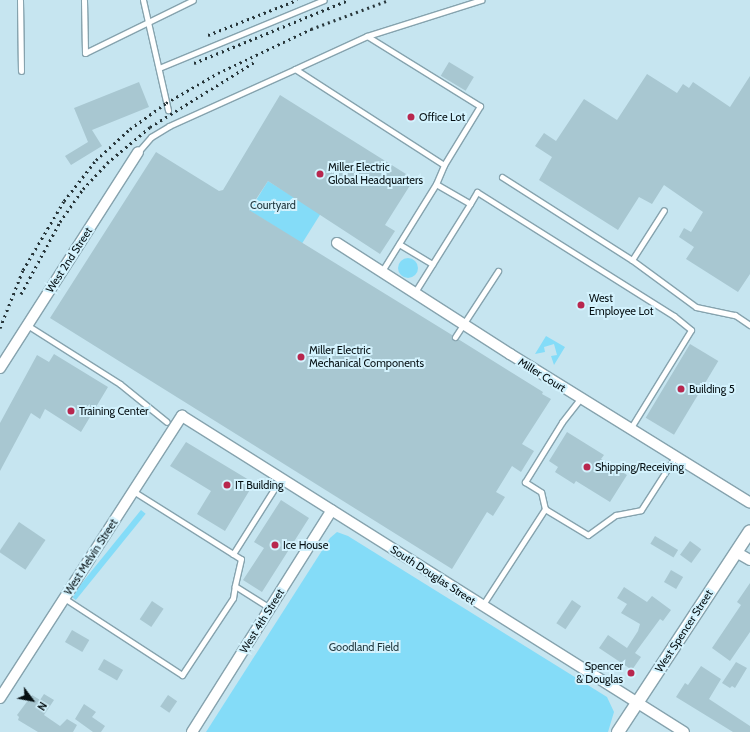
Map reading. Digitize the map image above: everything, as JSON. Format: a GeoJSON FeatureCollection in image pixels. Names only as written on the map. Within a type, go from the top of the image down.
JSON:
{"type":"FeatureCollection","features":[{"type":"Feature","properties":{"kind":"street","name":"West 2nd Street"},"geometry":{"type":"LineString","coordinates":[[0,368],[138,152]]}},
{"type":"Feature","properties":{"kind":"street","name":"Miller Court"},"geometry":{"type":"LineString","coordinates":[[337,243],[580,399],[750,503]]}},
{"type":"Feature","properties":{"kind":"street","name":"South Douglas Street"},"geometry":{"type":"LineString","coordinates":[[182,416],[637,704],[684,732]]}},
{"type":"Feature","properties":{"kind":"street","name":"West Melvin Street"},"geometry":{"type":"LineString","coordinates":[[0,698],[182,416]]}},
{"type":"Feature","properties":{"kind":"street","name":"West 4th Street"},"geometry":{"type":"LineString","coordinates":[[192,732],[332,510]]}},
{"type":"Feature","properties":{"kind":"street","name":"West Spencer Street"},"geometry":{"type":"LineString","coordinates":[[618,732],[750,531]]}},
{"type":"Feature","properties":{"kind":"street"},"geometry":{"type":"LineString","coordinates":[[736,552],[750,560]]}},
{"type":"Feature","properties":{"kind":"lane"},"geometry":{"type":"LineString","coordinates":[[20,0],[21,71]]}},
{"type":"Feature","properties":{"kind":"lane"},"geometry":{"type":"LineString","coordinates":[[84,0],[85,53],[193,0]]}},
{"type":"Feature","properties":{"kind":"lane"},"geometry":{"type":"LineString","coordinates":[[143,0],[168,110]]}},
{"type":"Feature","properties":{"kind":"lane"},"geometry":{"type":"LineString","coordinates":[[159,68],[324,0]]}},
{"type":"Feature","properties":{"kind":"lane"},"geometry":{"type":"LineString","coordinates":[[138,152],[151,137],[169,126],[367,36],[481,0]]}},
{"type":"Feature","properties":{"kind":"lane"},"geometry":{"type":"LineString","coordinates":[[367,36],[480,106],[444,165],[436,184],[382,271]]}},
{"type":"Feature","properties":{"kind":"lane"},"geometry":{"type":"LineString","coordinates":[[295,69],[444,165]]}},
{"type":"Feature","properties":{"kind":"lane"},"geometry":{"type":"LineString","coordinates":[[502,177],[632,260],[696,307],[735,315],[750,324]]}},
{"type":"Feature","properties":{"kind":"lane"},"geometry":{"type":"LineString","coordinates":[[436,184],[470,204]]}},
{"type":"Feature","properties":{"kind":"lane"},"geometry":{"type":"LineString","coordinates":[[415,292],[477,192],[674,316],[691,330],[630,430]]}},
{"type":"Feature","properties":{"kind":"lane"},"geometry":{"type":"LineString","coordinates":[[632,260],[664,210]]}},
{"type":"Feature","properties":{"kind":"lane"},"geometry":{"type":"LineString","coordinates":[[399,244],[432,264]]}},
{"type":"Feature","properties":{"kind":"lane"},"geometry":{"type":"LineString","coordinates":[[455,337],[498,271]]}},
{"type":"Feature","properties":{"kind":"lane"},"geometry":{"type":"LineString","coordinates":[[27,325],[114,380],[167,422]]}},
{"type":"Feature","properties":{"kind":"lane"},"geometry":{"type":"LineString","coordinates":[[580,399],[562,422],[525,482],[541,492],[545,509],[588,535],[616,515],[641,510],[675,457]]}},
{"type":"Feature","properties":{"kind":"lane"},"geometry":{"type":"LineString","coordinates":[[233,554],[281,478]]}},
{"type":"Feature","properties":{"kind":"lane"},"geometry":{"type":"LineString","coordinates":[[64,598],[182,675],[233,598],[241,559],[133,491]]}},
{"type":"Feature","properties":{"kind":"lane"},"geometry":{"type":"LineString","coordinates":[[482,606],[545,509]]}},
{"type":"Feature","properties":{"kind":"lane"},"geometry":{"type":"LineString","coordinates":[[235,586],[270,608]]}},
{"type":"Feature","properties":{"kind":"green space","name":"Courtyard"},"geometry":{"type":"Polygon","coordinates":[[[268,181],[321,214],[302,244],[249,211],[268,181]]]}},
{"type":"Feature","properties":{"kind":"green space"},"geometry":{"type":"Polygon","coordinates":[[[408,258],[415,261],[418,268],[415,275],[408,278],[401,275],[398,268],[401,261],[408,258]]]}},
{"type":"Feature","properties":{"kind":"green space"},"geometry":{"type":"Polygon","coordinates":[[[546,336],[565,347],[554,365],[551,356],[557,355],[554,344],[544,347],[545,352],[535,354],[546,336]]]}},
{"type":"Feature","properties":{"kind":"green space"},"geometry":{"type":"Polygon","coordinates":[[[141,510],[146,514],[76,600],[71,596],[141,510]]]}},
{"type":"Feature","properties":{"kind":"green space","name":"Goodland Field"},"geometry":{"type":"Polygon","coordinates":[[[337,532],[348,536],[607,697],[614,712],[608,732],[206,732],[330,538],[337,532]]]}},
{"type":"Feature","properties":{"kind":"building"},"geometry":{"type":"Polygon","coordinates":[[[449,62],[474,77],[466,91],[441,76],[449,62]]]}},
{"type":"Feature","properties":{"kind":"building"},"geometry":{"type":"Polygon","coordinates":[[[647,74],[677,93],[683,84],[689,88],[693,82],[730,107],[750,76],[750,274],[738,292],[686,259],[694,247],[679,237],[684,228],[691,232],[703,212],[664,185],[652,204],[639,197],[618,230],[539,180],[552,157],[535,146],[544,133],[556,141],[584,99],[617,120],[647,74]]]}},
{"type":"Feature","properties":{"kind":"building"},"geometry":{"type":"Polygon","coordinates":[[[139,82],[149,107],[92,130],[102,146],[71,165],[65,156],[88,142],[74,108],[139,82]]]}},
{"type":"Feature","properties":{"kind":"building","name":"Miller Electric Mechanical Components"},"geometry":{"type":"Polygon","coordinates":[[[280,95],[414,179],[385,225],[395,231],[380,254],[268,181],[249,210],[452,335],[453,341],[458,339],[543,392],[542,394],[551,399],[522,444],[534,451],[521,472],[512,466],[496,492],[505,497],[493,516],[487,512],[452,569],[50,318],[156,152],[219,191],[223,190],[280,95]]]}},
{"type":"Feature","properties":{"kind":"building","name":"Building 5"},"geometry":{"type":"Polygon","coordinates":[[[690,344],[718,361],[674,435],[646,418],[690,344]]]}},
{"type":"Feature","properties":{"kind":"building","name":"Training Center"},"geometry":{"type":"Polygon","coordinates":[[[54,354],[108,387],[81,432],[45,409],[40,419],[31,413],[0,471],[0,423],[37,355],[49,362],[54,354]]]}},
{"type":"Feature","properties":{"kind":"building","name":"Shipping/Receiving"},"geometry":{"type":"Polygon","coordinates":[[[567,432],[604,455],[601,459],[627,475],[610,502],[576,481],[574,484],[555,472],[558,467],[549,461],[567,432]]]}},
{"type":"Feature","properties":{"kind":"building","name":"IT Building"},"geometry":{"type":"Polygon","coordinates":[[[186,442],[254,483],[225,531],[197,514],[211,491],[170,466],[186,442]]]}},
{"type":"Feature","properties":{"kind":"building","name":"Ice House"},"geometry":{"type":"Polygon","coordinates":[[[281,500],[309,518],[262,592],[243,580],[264,548],[254,542],[281,500]]]}},
{"type":"Feature","properties":{"kind":"building"},"geometry":{"type":"Polygon","coordinates":[[[19,522],[46,540],[25,570],[0,553],[0,550],[19,522]]]}},
{"type":"Feature","properties":{"kind":"building"},"geometry":{"type":"Polygon","coordinates":[[[655,536],[678,550],[674,558],[650,544],[655,536]]]}},
{"type":"Feature","properties":{"kind":"building"},"geometry":{"type":"Polygon","coordinates":[[[690,541],[701,549],[691,563],[680,555],[690,541]]]}},
{"type":"Feature","properties":{"kind":"building"},"geometry":{"type":"Polygon","coordinates":[[[671,570],[683,577],[676,589],[664,582],[671,570]]]}},
{"type":"Feature","properties":{"kind":"building"},"geometry":{"type":"Polygon","coordinates":[[[750,583],[750,632],[730,661],[712,648],[741,605],[737,602],[750,583]]]}},
{"type":"Feature","properties":{"kind":"building"},"geometry":{"type":"Polygon","coordinates":[[[624,587],[647,602],[652,596],[671,610],[663,621],[660,619],[635,653],[641,657],[632,670],[599,648],[608,635],[627,648],[638,631],[640,624],[621,613],[627,604],[617,598],[624,587]]]}},
{"type":"Feature","properties":{"kind":"building"},"geometry":{"type":"Polygon","coordinates":[[[572,600],[581,606],[565,629],[556,623],[572,600]]]}},
{"type":"Feature","properties":{"kind":"building"},"geometry":{"type":"Polygon","coordinates":[[[152,601],[164,609],[151,627],[140,619],[152,601]]]}},
{"type":"Feature","properties":{"kind":"building"},"geometry":{"type":"Polygon","coordinates":[[[72,630],[89,640],[82,652],[65,642],[72,630]]]}},
{"type":"Feature","properties":{"kind":"building"},"geometry":{"type":"Polygon","coordinates":[[[104,659],[123,670],[117,680],[98,669],[104,659]]]}},
{"type":"Feature","properties":{"kind":"building"},"geometry":{"type":"Polygon","coordinates":[[[736,662],[747,668],[735,688],[732,686],[730,688],[722,683],[736,662]]]}},
{"type":"Feature","properties":{"kind":"building"},"geometry":{"type":"Polygon","coordinates":[[[701,666],[721,679],[709,699],[750,726],[750,732],[733,732],[676,697],[685,683],[688,685],[701,666]]]}},
{"type":"Feature","properties":{"kind":"building"},"geometry":{"type":"Polygon","coordinates":[[[44,694],[54,700],[44,715],[60,726],[67,719],[77,725],[73,732],[38,732],[18,720],[19,717],[17,715],[32,695],[40,700],[44,694]]]}},
{"type":"Feature","properties":{"kind":"building"},"geometry":{"type":"Polygon","coordinates":[[[168,695],[177,701],[169,713],[160,707],[168,695]]]}},
{"type":"Feature","properties":{"kind":"building"},"geometry":{"type":"Polygon","coordinates":[[[84,704],[96,712],[92,717],[105,726],[101,732],[93,732],[75,719],[84,704]]]}},
{"type":"Feature","properties":{"kind":"railway"},"geometry":{"type":"LineString","coordinates":[[208,35],[297,0]]}},
{"type":"Feature","properties":{"kind":"railway"},"geometry":{"type":"LineString","coordinates":[[194,63],[348,0]]}},
{"type":"Feature","properties":{"kind":"railway"},"geometry":{"type":"LineString","coordinates":[[0,328],[23,270],[64,201],[96,160],[130,129],[166,103],[218,73],[311,29],[389,0]]}},
{"type":"Feature","properties":{"kind":"railway"},"geometry":{"type":"LineString","coordinates":[[21,294],[60,222],[83,189],[107,163],[150,127],[256,61]]}},
{"type":"Feature","properties":{"kind":"place","name":"Office Lot"},"geometry":{"type":"Point","coordinates":[411,117]}},
{"type":"Feature","properties":{"kind":"place","name":"Miller Electric Global Headquarters"},"geometry":{"type":"Point","coordinates":[320,174]}},
{"type":"Feature","properties":{"kind":"place","name":"West Employee Lot"},"geometry":{"type":"Point","coordinates":[581,305]}},
{"type":"Feature","properties":{"kind":"place","name":"Miller Electric Mechanical Components"},"geometry":{"type":"Point","coordinates":[301,357]}},
{"type":"Feature","properties":{"kind":"place","name":"Building 5"},"geometry":{"type":"Point","coordinates":[681,389]}},
{"type":"Feature","properties":{"kind":"place","name":"Training Center"},"geometry":{"type":"Point","coordinates":[71,411]}},
{"type":"Feature","properties":{"kind":"place","name":"Shipping/Receiving"},"geometry":{"type":"Point","coordinates":[587,467]}},
{"type":"Feature","properties":{"kind":"place","name":"IT Building"},"geometry":{"type":"Point","coordinates":[227,485]}},
{"type":"Feature","properties":{"kind":"place","name":"Ice House"},"geometry":{"type":"Point","coordinates":[275,545]}},
{"type":"Feature","properties":{"kind":"place","name":"Spencer & Douglas"},"geometry":{"type":"Point","coordinates":[631,673]}}]}
